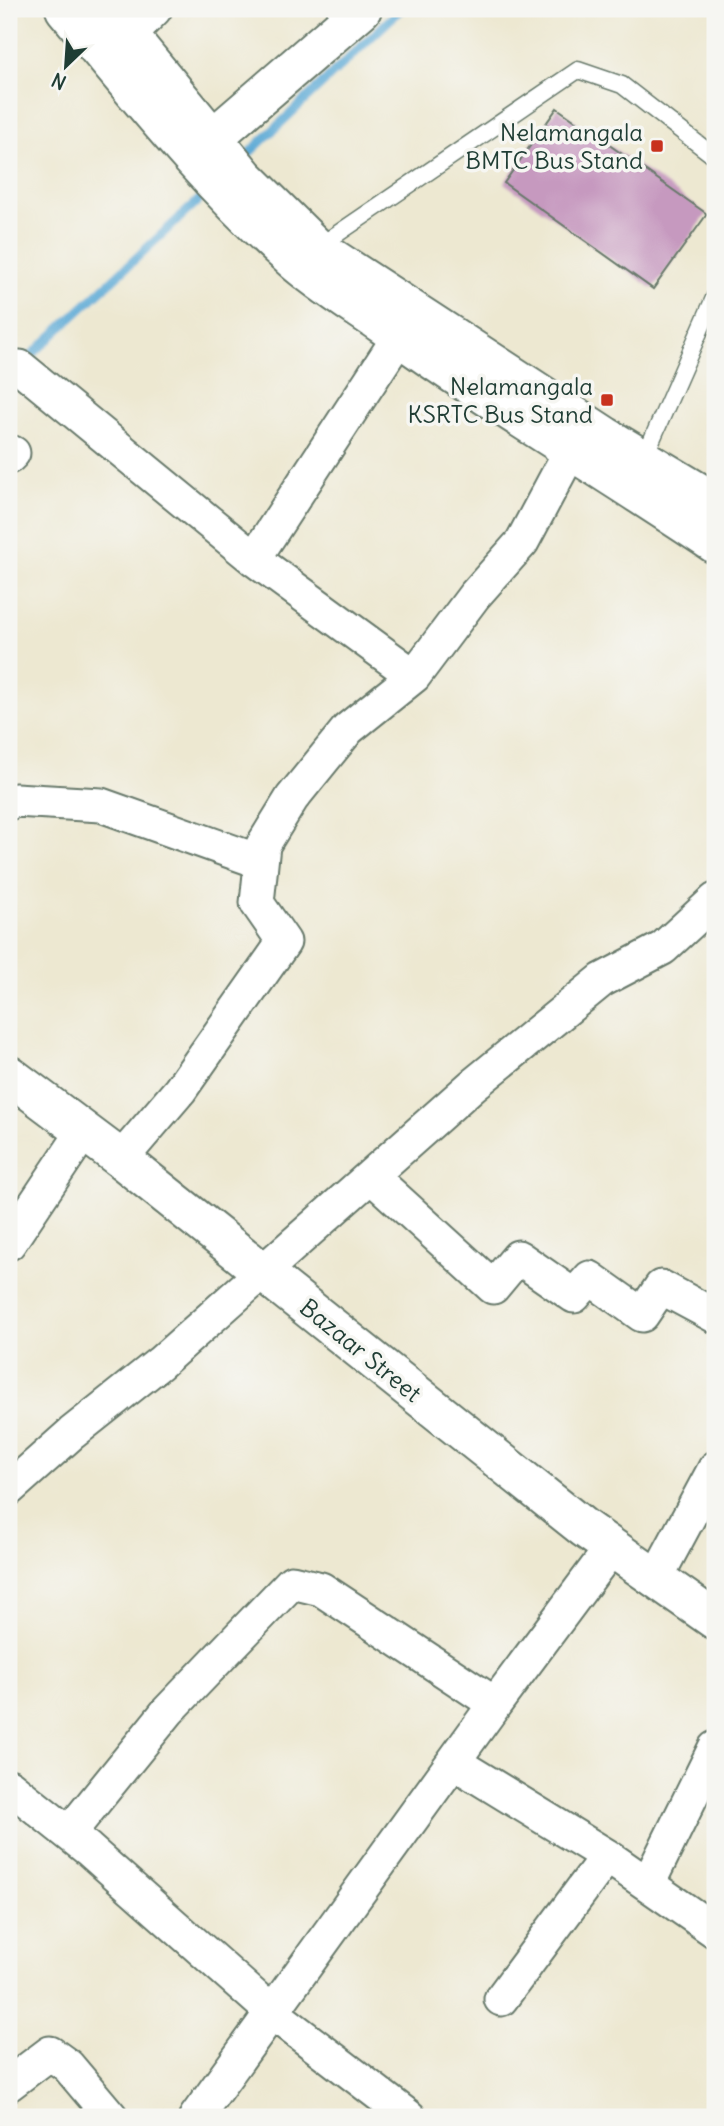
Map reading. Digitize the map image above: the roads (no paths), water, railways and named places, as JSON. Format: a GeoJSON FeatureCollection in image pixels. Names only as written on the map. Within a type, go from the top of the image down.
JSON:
{"type":"FeatureCollection","features":[{"type":"Feature","properties":{"kind":"main road"},"geometry":{"type":"LineString","coordinates":[[65,9],[201,148]]}},
{"type":"Feature","properties":{"kind":"main road"},"geometry":{"type":"LineString","coordinates":[[201,148],[362,9]]}},
{"type":"Feature","properties":{"kind":"main road"},"geometry":{"type":"LineString","coordinates":[[130,18],[201,148],[222,194],[306,255],[637,472],[715,544]]}},
{"type":"Feature","properties":{"kind":"main road"},"geometry":{"type":"LineString","coordinates":[[306,255],[398,337],[448,373],[572,450],[715,502]]}},
{"type":"Feature","properties":{"kind":"main road","name":"Bazaar Street"},"geometry":{"type":"LineString","coordinates":[[9,1076],[121,1159],[612,1547],[715,1620]]}},
{"type":"Feature","properties":{"kind":"street"},"geometry":{"type":"LineString","coordinates":[[254,559],[398,337]]}},
{"type":"Feature","properties":{"kind":"street"},"geometry":{"type":"LineString","coordinates":[[20,366],[254,559],[414,676]]}},
{"type":"Feature","properties":{"kind":"street"},"geometry":{"type":"LineString","coordinates":[[121,1159],[180,1090],[242,1006],[284,942],[257,904],[263,845],[292,798],[348,729],[414,676],[474,596],[522,542],[572,450]]}},
{"type":"Feature","properties":{"kind":"street"},"geometry":{"type":"LineString","coordinates":[[9,803],[15,800],[101,805],[261,862]]}},
{"type":"Feature","properties":{"kind":"street"},"geometry":{"type":"LineString","coordinates":[[9,1489],[72,1433],[160,1363],[473,1084],[603,980],[663,948],[715,900]]}},
{"type":"Feature","properties":{"kind":"street"},"geometry":{"type":"LineString","coordinates":[[9,1242],[84,1131]]}},
{"type":"Feature","properties":{"kind":"street"},"geometry":{"type":"LineString","coordinates":[[371,1177],[493,1287],[518,1257],[574,1296],[590,1278],[642,1315],[661,1287],[715,1316]]}},
{"type":"Feature","properties":{"kind":"street"},"geometry":{"type":"LineString","coordinates":[[655,1580],[715,1468]]}},
{"type":"Feature","properties":{"kind":"street"},"geometry":{"type":"LineString","coordinates":[[196,2117],[274,2014],[495,1704],[612,1547]]}},
{"type":"Feature","properties":{"kind":"street"},"geometry":{"type":"LineString","coordinates":[[69,1833],[169,1711],[292,1582],[321,1589],[495,1704]]}},
{"type":"Feature","properties":{"kind":"street"},"geometry":{"type":"LineString","coordinates":[[648,1884],[715,1748]]}},
{"type":"Feature","properties":{"kind":"street"},"geometry":{"type":"LineString","coordinates":[[455,1763],[607,1856],[715,1931]]}},
{"type":"Feature","properties":{"kind":"street"},"geometry":{"type":"LineString","coordinates":[[9,1786],[69,1833],[274,2014],[409,2117]]}},
{"type":"Feature","properties":{"kind":"street"},"geometry":{"type":"LineString","coordinates":[[501,1998],[607,1856]]}},
{"type":"Feature","properties":{"kind":"street"},"geometry":{"type":"LineString","coordinates":[[9,2084],[50,2053],[68,2066],[111,2117]]}},
{"type":"Feature","properties":{"kind":"lane"},"geometry":{"type":"LineString","coordinates":[[306,255],[578,70],[622,85],[715,157]]}},
{"type":"Feature","properties":{"kind":"lane"},"geometry":{"type":"LineString","coordinates":[[637,472],[715,296]]}},
{"type":"Feature","properties":{"kind":"waterway"},"geometry":{"type":"LineString","coordinates":[[248,154],[401,9]]}},
{"type":"Feature","properties":{"kind":"waterway"},"geometry":{"type":"LineString","coordinates":[[25,361],[201,198]]}},
{"type":"Feature","properties":{"kind":"place","name":"Nelamangala BMTC Bus Stand"},"geometry":{"type":"Point","coordinates":[657,146]}},
{"type":"Feature","properties":{"kind":"place","name":"Nelamangala KSRTC Bus Stand"},"geometry":{"type":"Point","coordinates":[607,400]}}]}
